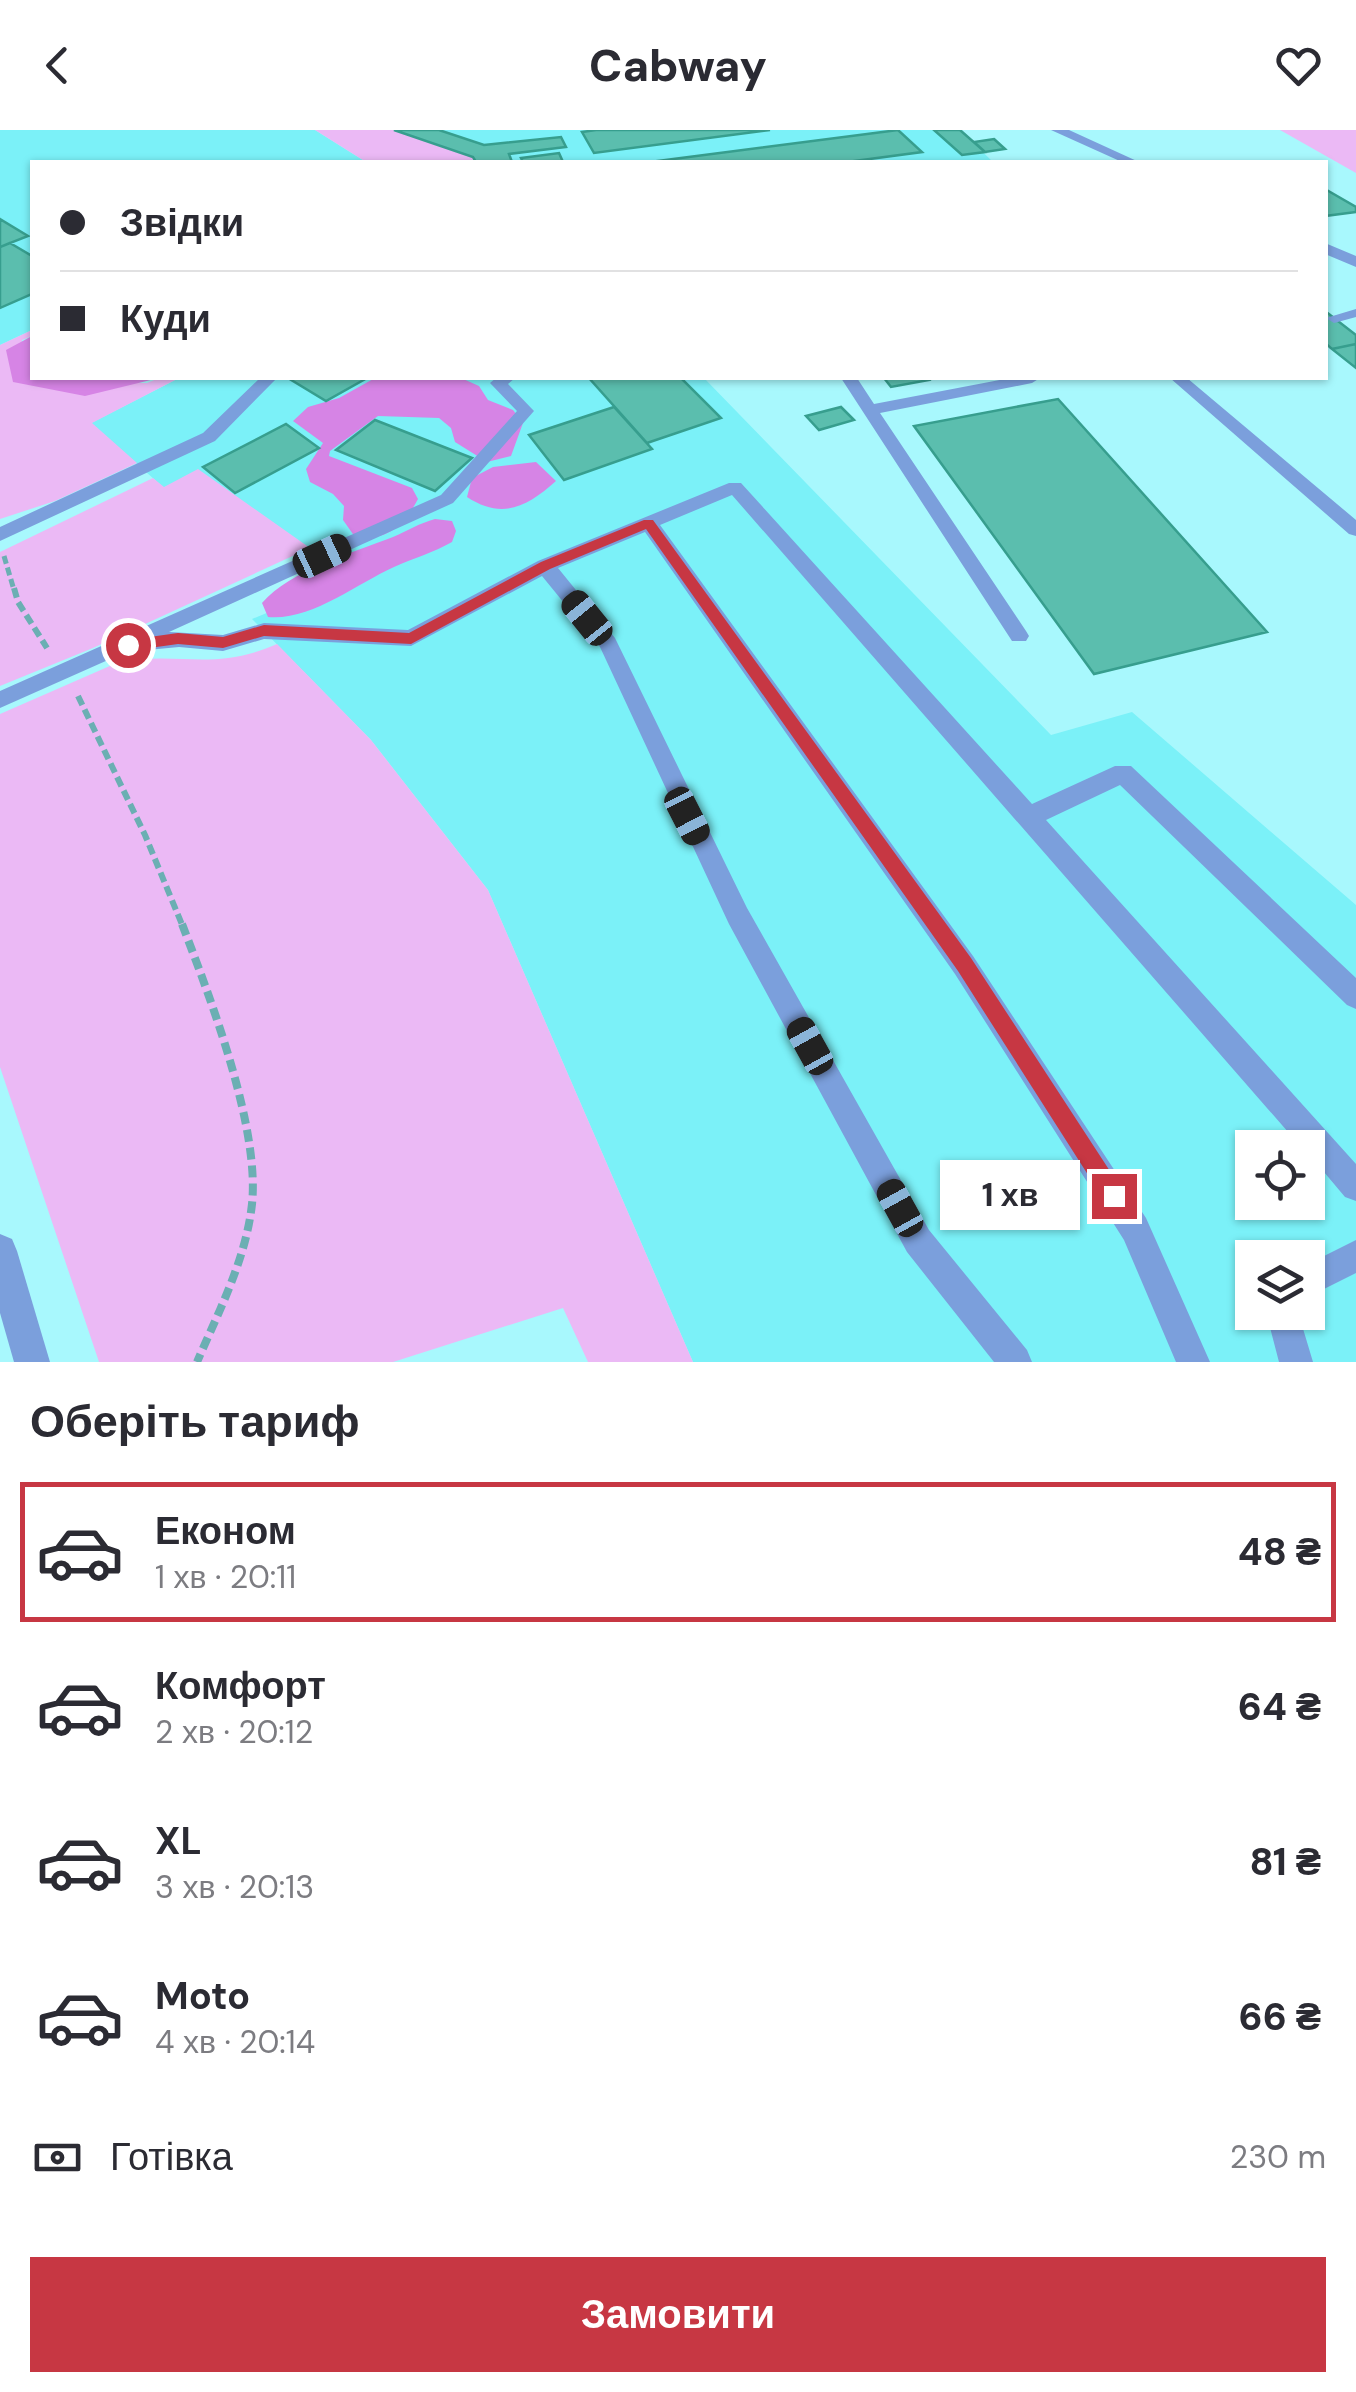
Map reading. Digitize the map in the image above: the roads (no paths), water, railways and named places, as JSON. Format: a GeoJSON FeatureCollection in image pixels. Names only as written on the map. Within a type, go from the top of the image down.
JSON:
{"type":"FeatureCollection","features":[{"type":"Feature","properties":{"kind":"street"},"geometry":{"type":"LineString","coordinates":[[1058,130],[1127,160]]}},
{"type":"Feature","properties":{"kind":"street"},"geometry":{"type":"LineString","coordinates":[[1328,249],[1356,262]]}},
{"type":"Feature","properties":{"kind":"street"},"geometry":{"type":"LineString","coordinates":[[0,1251],[32,1362]]}},
{"type":"Feature","properties":{"kind":"lane"},"geometry":{"type":"LineString","coordinates":[[1334,318],[1356,313]]}},
{"type":"Feature","properties":{"kind":"lane"},"geometry":{"type":"LineString","coordinates":[[1,534],[209,438],[267,380]]}},
{"type":"Feature","properties":{"kind":"lane"},"geometry":{"type":"LineString","coordinates":[[0,700],[446,500],[526,411],[498,383],[504,380]]}},
{"type":"Feature","properties":{"kind":"lane"},"geometry":{"type":"LineString","coordinates":[[849,380],[1019,636]]}},
{"type":"Feature","properties":{"kind":"lane"},"geometry":{"type":"LineString","coordinates":[[870,410],[1022,380]]}},
{"type":"Feature","properties":{"kind":"lane"},"geometry":{"type":"LineString","coordinates":[[1180,380],[1356,530]]}},
{"type":"Feature","properties":{"kind":"lane"},"geometry":{"type":"LineString","coordinates":[[128,645],[178,639],[223,643],[264,631],[411,638],[546,566],[735,487],[1356,1186]]}},
{"type":"Feature","properties":{"kind":"lane"},"geometry":{"type":"LineString","coordinates":[[648,523],[986,998],[1135,1228],[1193,1362]]}},
{"type":"Feature","properties":{"kind":"lane"},"geometry":{"type":"LineString","coordinates":[[546,566],[608,644],[738,916],[918,1241],[1015,1362]]}},
{"type":"Feature","properties":{"kind":"lane"},"geometry":{"type":"LineString","coordinates":[[1028,816],[1123,773],[1356,996]]}},
{"type":"Feature","properties":{"kind":"lane"},"geometry":{"type":"LineString","coordinates":[[1325,1272],[1356,1256]]}},
{"type":"Feature","properties":{"kind":"lane"},"geometry":{"type":"LineString","coordinates":[[1287,1330],[1296,1362]]}}]}
